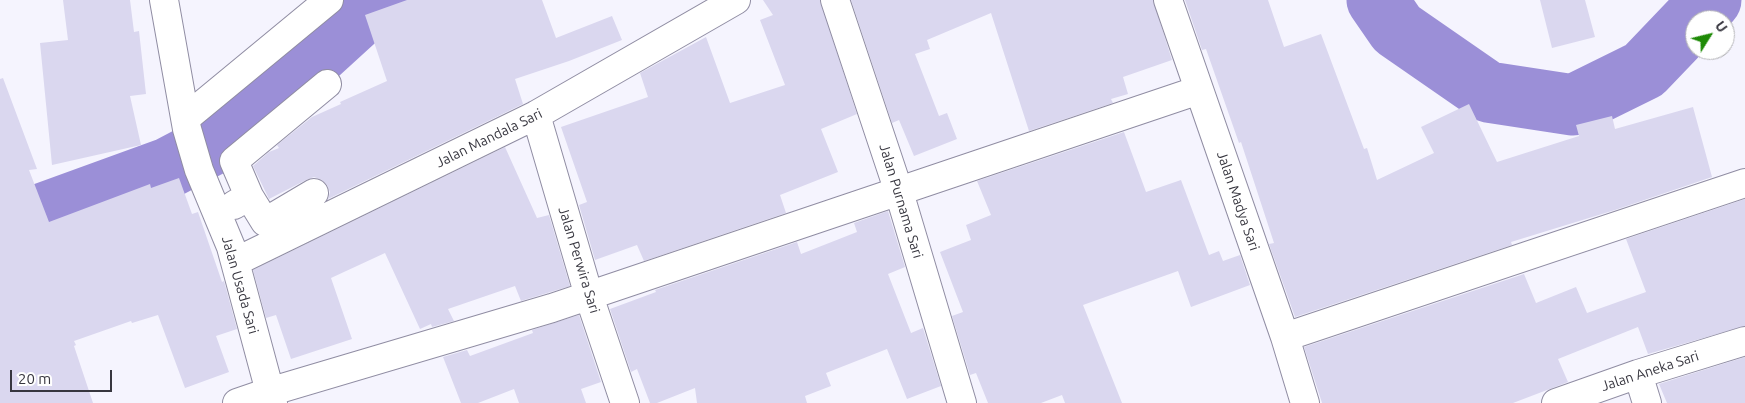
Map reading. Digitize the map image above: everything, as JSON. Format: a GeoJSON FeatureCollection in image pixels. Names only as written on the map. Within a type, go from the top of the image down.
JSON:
{"type":"FeatureCollection","features":[{"type":"Feature","properties":{"kind":"street","name":"Jalan Usada Sari"},"geometry":{"type":"LineString","coordinates":[[164,0],[186,124],[199,170],[231,247],[271,397]]}},
{"type":"Feature","properties":{"kind":"street"},"geometry":{"type":"LineString","coordinates":[[186,124],[329,0]]}},
{"type":"Feature","properties":{"kind":"street","name":"Jalan Mandala Sari"},"geometry":{"type":"LineString","coordinates":[[235,262],[536,115],[736,0]]}},
{"type":"Feature","properties":{"kind":"street","name":"Jalan Purnama Sari"},"geometry":{"type":"LineString","coordinates":[[836,0],[899,192],[962,403]]}},
{"type":"Feature","properties":{"kind":"street","name":"Jalan Madya Sari"},"geometry":{"type":"LineString","coordinates":[[1168,0],[1285,337],[1305,403]]}},
{"type":"Feature","properties":{"kind":"street"},"geometry":{"type":"LineString","coordinates":[[314,194],[265,222],[250,196],[234,161],[327,84]]}},
{"type":"Feature","properties":{"kind":"street"},"geometry":{"type":"LineString","coordinates":[[237,403],[271,397],[589,296],[1199,90]]}},
{"type":"Feature","properties":{"kind":"street","name":"Jalan Perwira Sari"},"geometry":{"type":"LineString","coordinates":[[536,115],[589,296],[625,403]]}},
{"type":"Feature","properties":{"kind":"street"},"geometry":{"type":"LineString","coordinates":[[1285,337],[1745,183]]}},
{"type":"Feature","properties":{"kind":"street"},"geometry":{"type":"LineString","coordinates":[[218,214],[250,196]]}},
{"type":"Feature","properties":{"kind":"street","name":"Jalan Aneka Sari"},"geometry":{"type":"LineString","coordinates":[[1556,403],[1638,374],[1745,341]]}},
{"type":"Feature","properties":{"kind":"street"},"geometry":{"type":"LineString","coordinates":[[1638,374],[1647,403]]}},
{"type":"Feature","properties":{"kind":"building"},"geometry":{"type":"Polygon","coordinates":[[[63,0],[130,0],[134,32],[139,31],[146,94],[130,96],[141,145],[52,165],[40,43],[68,40],[63,0]]]}},
{"type":"Feature","properties":{"kind":"building"},"geometry":{"type":"Polygon","coordinates":[[[407,0],[542,0],[556,38],[612,16],[622,40],[569,61],[515,79],[523,104],[328,199],[330,192],[327,185],[322,180],[314,177],[269,199],[253,166],[269,152],[279,148],[277,145],[312,117],[387,81],[365,15],[407,0]]]}},
{"type":"Feature","properties":{"kind":"building"},"geometry":{"type":"Polygon","coordinates":[[[763,0],[820,0],[857,114],[821,129],[838,172],[780,195],[786,213],[644,261],[637,245],[595,260],[579,205],[587,202],[561,127],[648,97],[640,73],[706,37],[730,103],[785,85],[760,20],[773,15],[763,0]]]}},
{"type":"Feature","properties":{"kind":"building"},"geometry":{"type":"Polygon","coordinates":[[[851,0],[1153,0],[1172,60],[1123,77],[1128,94],[1111,99],[1113,103],[1029,131],[991,13],[927,40],[930,49],[915,54],[939,116],[947,113],[957,139],[914,156],[899,120],[892,123],[851,0]]]}},
{"type":"Feature","properties":{"kind":"building"},"geometry":{"type":"Polygon","coordinates":[[[1185,0],[1268,0],[1284,47],[1321,34],[1364,149],[1367,148],[1377,180],[1434,153],[1421,127],[1469,104],[1497,162],[1579,136],[1576,125],[1612,116],[1615,129],[1693,107],[1712,177],[1615,210],[1511,242],[1512,245],[1295,317],[1269,244],[1274,243],[1241,142],[1239,143],[1206,49],[1202,50],[1185,0]]]}},
{"type":"Feature","properties":{"kind":"building"},"geometry":{"type":"Polygon","coordinates":[[[1540,0],[1585,0],[1595,37],[1552,48],[1540,0]]]}},
{"type":"Feature","properties":{"kind":"building"},"geometry":{"type":"Polygon","coordinates":[[[3,78],[37,169],[29,170],[49,222],[150,184],[151,188],[179,178],[192,214],[198,212],[222,282],[224,281],[237,329],[216,336],[229,372],[185,388],[158,315],[132,323],[131,321],[74,341],[93,403],[0,403],[0,79],[3,78]]]}},
{"type":"Feature","properties":{"kind":"building"},"geometry":{"type":"Polygon","coordinates":[[[1124,132],[1146,192],[1181,180],[1209,255],[1219,251],[1223,261],[1240,255],[1250,285],[1191,307],[1178,271],[1083,305],[1122,403],[1065,403],[1062,395],[1041,403],[988,403],[976,373],[970,375],[952,316],[963,312],[940,252],[971,240],[966,225],[991,215],[977,181],[1124,132]]]}},
{"type":"Feature","properties":{"kind":"building"},"geometry":{"type":"Polygon","coordinates":[[[505,147],[537,218],[549,215],[570,286],[521,301],[515,286],[448,309],[454,321],[432,327],[431,324],[420,329],[385,253],[331,278],[352,339],[291,359],[276,315],[266,318],[253,270],[505,147]]]}},
{"type":"Feature","properties":{"kind":"building"},"geometry":{"type":"Polygon","coordinates":[[[1745,199],[1745,326],[1648,354],[1638,327],[1558,359],[1568,382],[1513,403],[1322,403],[1304,347],[1524,274],[1536,303],[1576,287],[1587,313],[1646,292],[1626,239],[1745,199]]]}},
{"type":"Feature","properties":{"kind":"building"},"geometry":{"type":"Polygon","coordinates":[[[888,211],[905,267],[888,274],[911,333],[923,328],[941,386],[907,399],[887,349],[826,373],[831,386],[805,396],[807,403],[697,403],[695,388],[657,403],[650,403],[637,369],[631,372],[610,309],[656,292],[655,290],[797,242],[801,254],[857,232],[854,223],[888,211]]]}},
{"type":"Feature","properties":{"kind":"building"},"geometry":{"type":"Polygon","coordinates":[[[579,315],[601,382],[581,389],[586,403],[519,403],[514,389],[478,403],[461,403],[443,357],[467,350],[470,356],[533,333],[532,330],[579,315]]]}},
{"type":"Feature","properties":{"kind":"building"},"geometry":{"type":"Polygon","coordinates":[[[1745,357],[1745,403],[1667,403],[1659,384],[1745,357]]]}},
{"type":"Feature","properties":{"kind":"waterway"},"geometry":{"type":"LineString","coordinates":[[0,229],[168,168],[227,137],[377,0]]}},
{"type":"Feature","properties":{"kind":"waterway"},"geometry":{"type":"LineString","coordinates":[[1377,0],[1397,29],[1488,92],[1573,105],[1644,70],[1711,0]]}}]}
